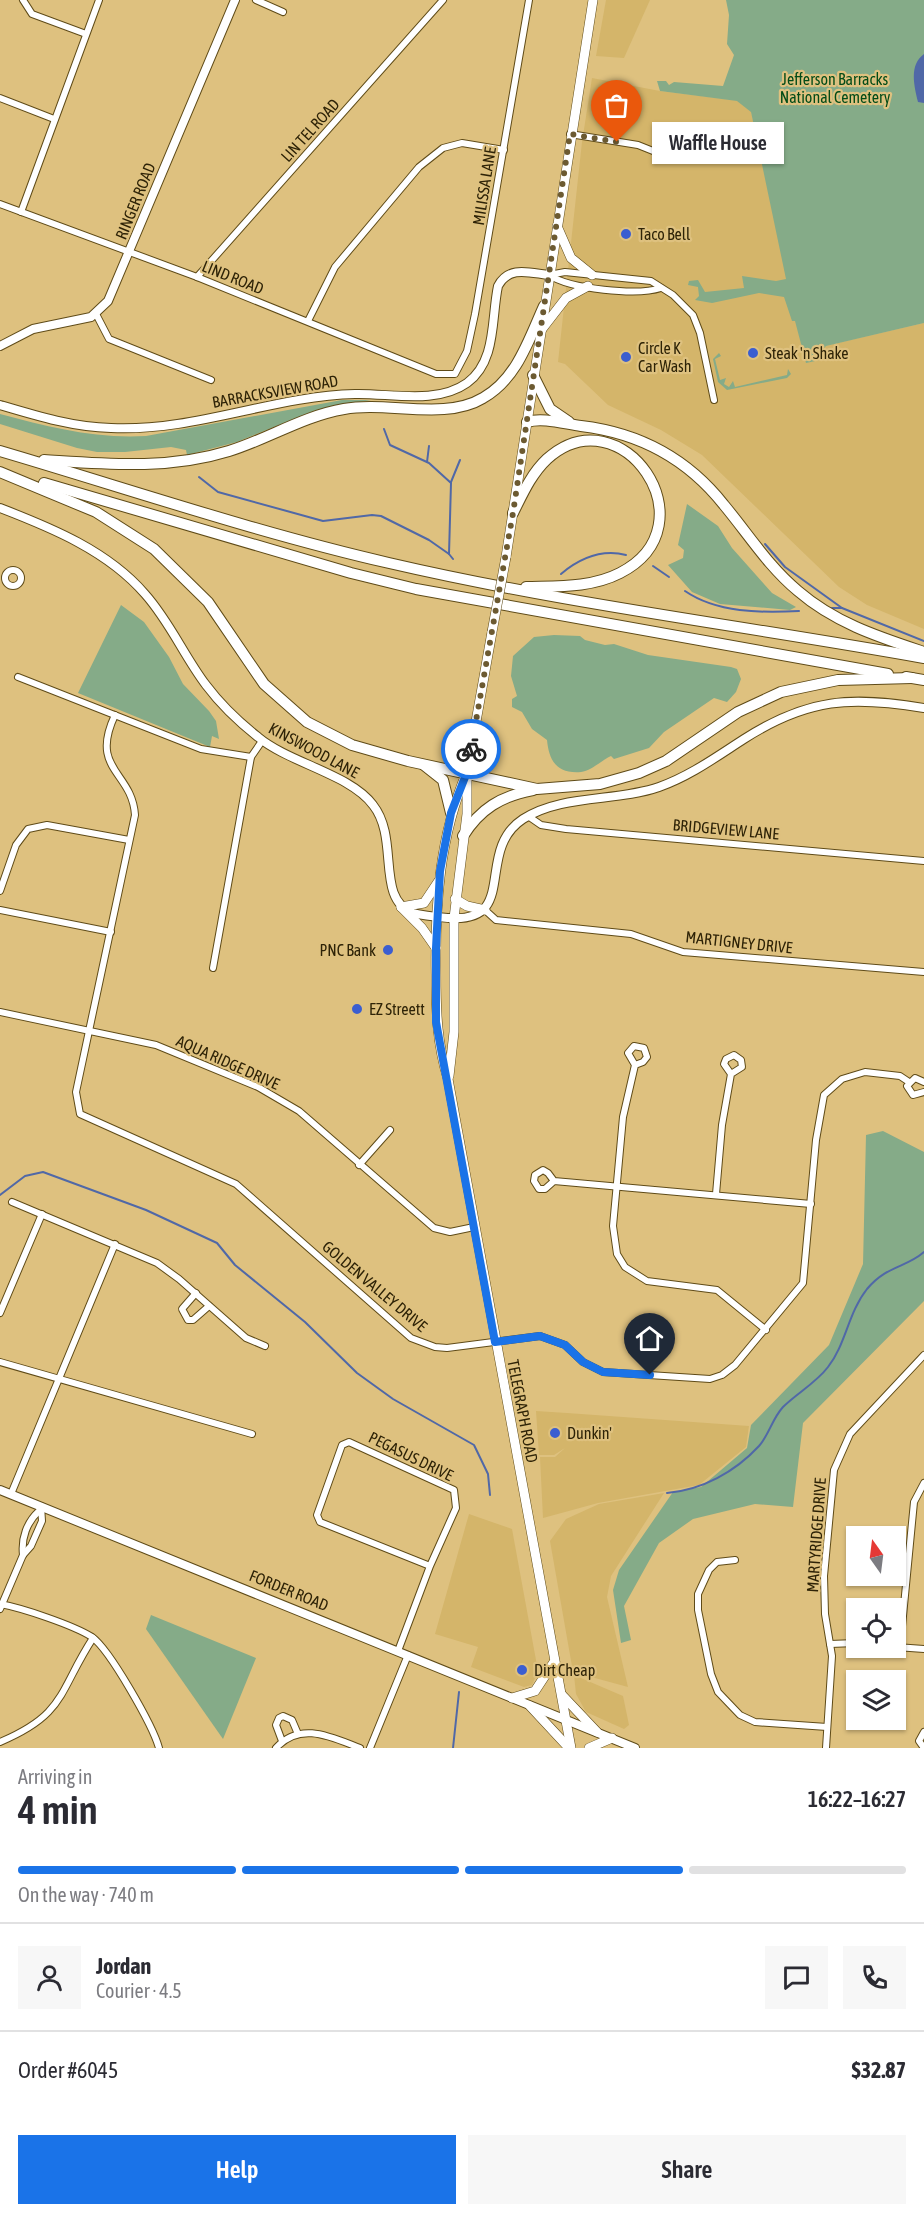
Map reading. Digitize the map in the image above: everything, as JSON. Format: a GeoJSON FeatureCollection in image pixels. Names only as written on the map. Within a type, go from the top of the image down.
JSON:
{"type":"FeatureCollection","features":[{"type":"Feature","properties":{"kind":"highway"},"geometry":{"type":"LineString","coordinates":[[22,458],[123,465],[176,463],[228,452],[315,416],[345,408],[385,406],[444,409],[470,404],[496,390],[509,376],[544,306]]}},
{"type":"Feature","properties":{"kind":"highway"},"geometry":{"type":"LineString","coordinates":[[533,375],[550,409],[575,425]]}},
{"type":"Feature","properties":{"kind":"highway"},"geometry":{"type":"LineString","coordinates":[[527,422],[575,425],[620,432],[668,455],[714,493],[772,568],[799,592],[847,624],[924,652]]}},
{"type":"Feature","properties":{"kind":"highway"},"geometry":{"type":"LineString","coordinates":[[504,587],[582,584],[619,573],[640,559],[650,546],[658,523],[659,506],[653,481],[637,460],[622,449],[593,442],[571,446],[548,458],[533,475],[513,513]]}},
{"type":"Feature","properties":{"kind":"highway"},"geometry":{"type":"LineString","coordinates":[[0,452],[349,554],[504,587],[924,658]]}},
{"type":"Feature","properties":{"kind":"highway"},"geometry":{"type":"LineString","coordinates":[[0,472],[416,589],[924,680]]}},
{"type":"Feature","properties":{"kind":"highway"},"geometry":{"type":"LineString","coordinates":[[0,472],[96,512],[154,549],[208,602],[264,684],[307,722],[352,745],[537,789]]}},
{"type":"Feature","properties":{"kind":"highway"},"geometry":{"type":"LineString","coordinates":[[463,836],[471,824],[493,804],[510,795],[537,789],[600,784],[639,773],[666,761],[750,706],[792,688],[838,680],[912,678]]}},
{"type":"Feature","properties":{"kind":"highway"},"geometry":{"type":"LineString","coordinates":[[421,763],[443,780],[451,813]]}},
{"type":"Feature","properties":{"kind":"main road","name":"TELEGRAPH ROAD"},"geometry":{"type":"LineString","coordinates":[[448,1078],[454,1032],[455,899],[467,814],[467,772],[506,557],[570,134],[593,0]]}},
{"type":"Feature","properties":{"kind":"main road"},"geometry":{"type":"LineString","coordinates":[[557,223],[571,258],[592,274]]}},
{"type":"Feature","properties":{"kind":"main road"},"geometry":{"type":"LineString","coordinates":[[540,331],[566,298],[588,286]]}},
{"type":"Feature","properties":{"kind":"main road","name":"TELEGRAPH ROAD"},"geometry":{"type":"LineString","coordinates":[[467,772],[451,813],[439,880],[436,948],[437,1033],[448,1078],[570,1748]]}},
{"type":"Feature","properties":{"kind":"main road"},"geometry":{"type":"LineString","coordinates":[[401,907],[424,903],[439,880]]}},
{"type":"Feature","properties":{"kind":"main road"},"geometry":{"type":"LineString","coordinates":[[455,899],[467,906],[485,910]]}},
{"type":"Feature","properties":{"kind":"main road"},"geometry":{"type":"LineString","coordinates":[[401,907],[423,928],[436,948]]}},
{"type":"Feature","properties":{"kind":"main road"},"geometry":{"type":"LineString","coordinates":[[512,1698],[535,1690],[554,1662]]}},
{"type":"Feature","properties":{"kind":"main road"},"geometry":{"type":"LineString","coordinates":[[560,1693],[597,1732]]}},
{"type":"Feature","properties":{"kind":"main road"},"geometry":{"type":"LineString","coordinates":[[530,1706],[570,1748]]}},
{"type":"Feature","properties":{"kind":"main road"},"geometry":{"type":"LineString","coordinates":[[589,1748],[612,1738]]}},
{"type":"Feature","properties":{"kind":"street"},"geometry":{"type":"LineString","coordinates":[[23,0],[32,14],[86,34]]}},
{"type":"Feature","properties":{"kind":"street"},"geometry":{"type":"LineString","coordinates":[[21,212],[99,0]]}},
{"type":"Feature","properties":{"kind":"street","name":"RINGER ROAD"},"geometry":{"type":"LineString","coordinates":[[96,314],[112,294],[235,0]]}},
{"type":"Feature","properties":{"kind":"street"},"geometry":{"type":"LineString","coordinates":[[256,0],[283,12]]}},
{"type":"Feature","properties":{"kind":"street","name":"LIN TEL ROAD"},"geometry":{"type":"LineString","coordinates":[[197,277],[443,0]]}},
{"type":"Feature","properties":{"kind":"street","name":"MILISSA LANE"},"geometry":{"type":"LineString","coordinates":[[455,374],[467,351],[475,314],[529,0]]}},
{"type":"Feature","properties":{"kind":"street"},"geometry":{"type":"LineString","coordinates":[[0,98],[54,119]]}},
{"type":"Feature","properties":{"kind":"street"},"geometry":{"type":"LineString","coordinates":[[570,134],[638,145],[653,151]]}},
{"type":"Feature","properties":{"kind":"street"},"geometry":{"type":"LineString","coordinates":[[308,321],[335,267],[419,167],[443,148],[462,143],[504,150]]}},
{"type":"Feature","properties":{"kind":"street","name":"LIND ROAD"},"geometry":{"type":"LineString","coordinates":[[0,204],[197,277],[436,374],[455,374]]}},
{"type":"Feature","properties":{"kind":"street","name":"BARRACKSVIEW ROAD"},"geometry":{"type":"LineString","coordinates":[[0,405],[68,423],[134,429],[182,423],[336,394],[446,393],[466,383],[483,364],[489,349],[498,286],[503,278],[514,272],[549,275],[565,272],[651,281],[673,295],[693,315],[700,333],[714,400]]}},
{"type":"Feature","properties":{"kind":"street","name":"BARRACKSVIEW ROAD"},"geometry":{"type":"LineString","coordinates":[[549,275],[567,284],[647,293],[662,288]]}},
{"type":"Feature","properties":{"kind":"street"},"geometry":{"type":"LineString","coordinates":[[0,346],[33,329],[96,314],[108,339],[211,380]]}},
{"type":"Feature","properties":{"kind":"street","name":"KINSWOOD LANE"},"geometry":{"type":"LineString","coordinates":[[0,508],[90,549],[122,570],[145,594],[172,630],[205,684],[224,706],[262,741],[356,789],[373,805],[387,834],[392,891],[401,907]]}},
{"type":"Feature","properties":{"kind":"street"},"geometry":{"type":"LineString","coordinates":[[18,676],[201,749],[251,757]]}},
{"type":"Feature","properties":{"kind":"street"},"geometry":{"type":"LineString","coordinates":[[401,907],[414,913],[454,918],[472,917],[485,910],[492,900],[495,870],[501,846],[516,825],[528,816],[556,806],[625,796],[659,787],[694,770],[778,720],[820,705],[867,699],[924,708]]}},
{"type":"Feature","properties":{"kind":"street","name":"GOLDEN VALLEY DRIVE"},"geometry":{"type":"LineString","coordinates":[[115,715],[106,733],[106,746],[113,769],[134,802],[135,815],[76,1092],[80,1114],[236,1184],[411,1338],[441,1348],[540,1336],[565,1345],[583,1362],[603,1372],[710,1379],[729,1371],[766,1330],[803,1283],[818,1125],[822,1103],[830,1088],[842,1078],[866,1072],[900,1076],[909,1082]]}},
{"type":"Feature","properties":{"kind":"street"},"geometry":{"type":"LineString","coordinates":[[213,968],[251,757],[262,741]]}},
{"type":"Feature","properties":{"kind":"street","name":"BRIDGEVIEW LANE"},"geometry":{"type":"LineString","coordinates":[[528,816],[541,825],[566,829],[924,861]]}},
{"type":"Feature","properties":{"kind":"street"},"geometry":{"type":"LineString","coordinates":[[0,891],[16,845],[28,829],[47,825],[129,840]]}},
{"type":"Feature","properties":{"kind":"street"},"geometry":{"type":"LineString","coordinates":[[0,910],[111,932]]}},
{"type":"Feature","properties":{"kind":"street","name":"MARTIGNEY DRIVE"},"geometry":{"type":"LineString","coordinates":[[485,910],[496,920],[631,934],[683,952],[924,972]]}},
{"type":"Feature","properties":{"kind":"street","name":"AQUA RIDGE DRIVE"},"geometry":{"type":"LineString","coordinates":[[0,1012],[156,1045],[258,1087],[299,1111],[434,1228],[450,1232],[474,1227]]}},
{"type":"Feature","properties":{"kind":"street"},"geometry":{"type":"LineString","coordinates":[[635,1065],[623,1117],[612,1226],[614,1247],[626,1267],[647,1281],[717,1290],[766,1330]]}},
{"type":"Feature","properties":{"kind":"street"},"geometry":{"type":"LineString","coordinates":[[716,1194],[722,1125],[731,1074]]}},
{"type":"Feature","properties":{"kind":"street","name":"GOLDEN VALLEY DRIVE"},"geometry":{"type":"LineString","coordinates":[[909,1082],[918,1078],[924,1082]]}},
{"type":"Feature","properties":{"kind":"street","name":"GOLDEN VALLEY DRIVE"},"geometry":{"type":"LineString","coordinates":[[909,1082],[908,1089],[911,1094],[919,1096],[924,1092]]}},
{"type":"Feature","properties":{"kind":"street"},"geometry":{"type":"LineString","coordinates":[[359,1165],[390,1130]]}},
{"type":"Feature","properties":{"kind":"street"},"geometry":{"type":"LineString","coordinates":[[554,1182],[716,1194],[811,1204]]}},
{"type":"Feature","properties":{"kind":"street"},"geometry":{"type":"LineString","coordinates":[[12,1202],[157,1263],[196,1293],[246,1338],[265,1346]]}},
{"type":"Feature","properties":{"kind":"street"},"geometry":{"type":"LineString","coordinates":[[0,1313],[42,1214]]}},
{"type":"Feature","properties":{"kind":"street"},"geometry":{"type":"LineString","coordinates":[[11,1494],[115,1244]]}},
{"type":"Feature","properties":{"kind":"street"},"geometry":{"type":"LineString","coordinates":[[196,1293],[182,1309],[188,1320],[193,1320],[209,1306]]}},
{"type":"Feature","properties":{"kind":"street","name":"MARTYRIDGE DRIVE"},"geometry":{"type":"LineString","coordinates":[[826,1748],[832,1656],[825,1614],[824,1576],[834,1470],[850,1434],[924,1355]]}},
{"type":"Feature","properties":{"kind":"street"},"geometry":{"type":"LineString","coordinates":[[1,1364],[252,1434]]}},
{"type":"Feature","properties":{"kind":"street","name":"PEGASUS DRIVE"},"geometry":{"type":"LineString","coordinates":[[398,1651],[430,1566],[456,1508],[454,1490],[349,1442],[342,1445],[317,1515],[320,1522],[430,1566]]}},
{"type":"Feature","properties":{"kind":"street"},"geometry":{"type":"LineString","coordinates":[[903,1598],[914,1502],[924,1483]]}},
{"type":"Feature","properties":{"kind":"street","name":"FORDER ROAD"},"geometry":{"type":"LineString","coordinates":[[0,1490],[40,1509],[408,1654],[635,1748]]}},
{"type":"Feature","properties":{"kind":"street"},"geometry":{"type":"LineString","coordinates":[[40,1509],[42,1521],[32,1546],[23,1555],[1,1606],[93,1638],[122,1677],[148,1722],[159,1748]]}},
{"type":"Feature","properties":{"kind":"street"},"geometry":{"type":"LineString","coordinates":[[23,1555],[22,1544],[30,1519],[40,1509]]}},
{"type":"Feature","properties":{"kind":"street"},"geometry":{"type":"LineString","coordinates":[[735,1560],[717,1562],[709,1570],[698,1594],[698,1610],[709,1665],[718,1692],[740,1715],[755,1722],[827,1727]]}},
{"type":"Feature","properties":{"kind":"street"},"geometry":{"type":"LineString","coordinates":[[0,1742],[24,1732],[54,1709],[64,1694],[75,1665],[93,1638]]}},
{"type":"Feature","properties":{"kind":"street"},"geometry":{"type":"LineString","coordinates":[[830,1644],[846,1643]]}},
{"type":"Feature","properties":{"kind":"street"},"geometry":{"type":"LineString","coordinates":[[906,1648],[924,1649]]}},
{"type":"Feature","properties":{"kind":"street"},"geometry":{"type":"LineString","coordinates":[[370,1748],[408,1654]]}},
{"type":"Feature","properties":{"kind":"street"},"geometry":{"type":"LineString","coordinates":[[282,1741],[276,1725],[279,1718],[283,1716],[292,1720],[298,1734]]}},
{"type":"Feature","properties":{"kind":"street"},"geometry":{"type":"LineString","coordinates":[[924,1732],[919,1741],[924,1748]]}},
{"type":"Feature","properties":{"kind":"street"},"geometry":{"type":"LineString","coordinates":[[276,1748],[282,1741],[298,1734],[320,1733],[360,1748]]}},
{"type":"Feature","properties":{"kind":"shaded area"},"geometry":{"type":"Polygon","coordinates":[[[606,0],[650,0],[624,58],[596,56],[606,0]]]}},
{"type":"Feature","properties":{"kind":"shaded area"},"geometry":{"type":"Polygon","coordinates":[[[592,78],[660,91],[749,102],[803,351],[924,323],[924,629],[867,605],[839,587],[702,455],[661,430],[608,405],[565,364],[558,362],[582,142],[592,78]]]}},
{"type":"Feature","properties":{"kind":"shaded area"},"geometry":{"type":"Polygon","coordinates":[[[536,1411],[749,1426],[746,1447],[699,1485],[598,1503],[543,1518],[540,1457],[555,1457],[565,1448],[554,1455],[539,1455],[536,1411]]]}},
{"type":"Feature","properties":{"kind":"shaded area"},"geometry":{"type":"Polygon","coordinates":[[[664,1493],[611,1576],[607,1597],[628,1687],[573,1672],[550,1541],[566,1519],[599,1504],[664,1493]]]}},
{"type":"Feature","properties":{"kind":"shaded area"},"geometry":{"type":"Polygon","coordinates":[[[469,1514],[512,1529],[538,1671],[532,1685],[524,1687],[471,1667],[478,1647],[435,1634],[469,1514]]]}},
{"type":"Feature","properties":{"kind":"shaded area"},"geometry":{"type":"Polygon","coordinates":[[[574,1675],[623,1696],[629,1725],[624,1729],[586,1712],[576,1694],[574,1675]]]}},
{"type":"Feature","properties":{"kind":"green space","name":"Jefferson Barracks National Cemetery"},"geometry":{"type":"Polygon","coordinates":[[[726,0],[924,0],[924,323],[826,346],[819,354],[820,360],[806,363],[795,321],[792,321],[784,297],[759,293],[712,303],[695,300],[699,296],[698,287],[688,285],[689,281],[698,280],[705,292],[744,288],[742,276],[776,281],[786,279],[751,112],[737,101],[660,91],[657,81],[666,81],[669,85],[674,82],[723,86],[734,55],[727,44],[729,15],[726,0]]]}},
{"type":"Feature","properties":{"kind":"green space"},"geometry":{"type":"Polygon","coordinates":[[[719,353],[721,356],[715,359],[720,380],[726,378],[724,384],[729,387],[733,381],[735,387],[787,375],[788,369],[791,374],[787,378],[727,390],[718,382],[713,359],[719,353]]]}},
{"type":"Feature","properties":{"kind":"green space"},"geometry":{"type":"Polygon","coordinates":[[[342,400],[371,400],[316,410],[237,442],[187,455],[186,450],[171,447],[125,452],[97,452],[0,424],[0,414],[90,434],[146,436],[342,400]]]}},
{"type":"Feature","properties":{"kind":"green space"},"geometry":{"type":"Polygon","coordinates":[[[687,504],[718,526],[732,548],[772,593],[796,607],[790,610],[720,604],[692,592],[668,565],[683,558],[684,550],[678,545],[687,504]]]}},
{"type":"Feature","properties":{"kind":"green space"},"geometry":{"type":"Polygon","coordinates":[[[121,605],[144,622],[169,657],[183,684],[216,721],[219,739],[212,736],[210,747],[78,693],[121,605]]]}},
{"type":"Feature","properties":{"kind":"green space"},"geometry":{"type":"Polygon","coordinates":[[[580,636],[585,640],[605,645],[614,644],[648,655],[731,667],[737,669],[741,679],[736,692],[727,702],[714,698],[664,732],[649,748],[614,759],[611,756],[585,771],[565,771],[552,759],[547,740],[532,729],[522,712],[512,707],[512,699],[517,696],[511,676],[513,656],[534,637],[580,636]]]}},
{"type":"Feature","properties":{"kind":"green space"},"geometry":{"type":"Polygon","coordinates":[[[883,1131],[924,1152],[924,1301],[803,1423],[793,1507],[755,1504],[693,1519],[659,1543],[624,1606],[631,1640],[621,1643],[613,1590],[619,1570],[673,1492],[701,1487],[747,1448],[751,1425],[829,1345],[863,1264],[866,1135],[883,1131]]]}},
{"type":"Feature","properties":{"kind":"green space"},"geometry":{"type":"Polygon","coordinates":[[[151,1615],[256,1658],[223,1739],[146,1629],[151,1615]]]}},
{"type":"Feature","properties":{"kind":"water"},"geometry":{"type":"Polygon","coordinates":[[[924,54],[924,103],[918,102],[914,70],[924,54]]]}},
{"type":"Feature","properties":{"kind":"waterway"},"geometry":{"type":"LineString","coordinates":[[384,429],[390,445],[429,463],[451,483],[449,554],[453,559]]}},
{"type":"Feature","properties":{"kind":"waterway"},"geometry":{"type":"LineString","coordinates":[[427,462],[429,446]]}},
{"type":"Feature","properties":{"kind":"waterway"},"geometry":{"type":"LineString","coordinates":[[451,482],[460,460]]}},
{"type":"Feature","properties":{"kind":"waterway"},"geometry":{"type":"LineString","coordinates":[[199,477],[218,492],[323,521],[381,516],[429,540],[449,554]]}},
{"type":"Feature","properties":{"kind":"waterway"},"geometry":{"type":"LineString","coordinates":[[765,544],[785,567],[842,608]]}},
{"type":"Feature","properties":{"kind":"waterway"},"geometry":{"type":"LineString","coordinates":[[561,574],[576,563],[592,556],[608,553],[626,555]]}},
{"type":"Feature","properties":{"kind":"waterway"},"geometry":{"type":"LineString","coordinates":[[653,566],[669,577]]}},
{"type":"Feature","properties":{"kind":"waterway"},"geometry":{"type":"LineString","coordinates":[[685,591],[725,608],[770,612],[799,611]]}},
{"type":"Feature","properties":{"kind":"waterway"},"geometry":{"type":"LineString","coordinates":[[832,608],[842,608],[924,641]]}},
{"type":"Feature","properties":{"kind":"waterway"},"geometry":{"type":"LineString","coordinates":[[0,1195],[25,1176],[43,1172],[146,1210],[217,1243],[235,1265],[305,1322],[357,1373],[393,1399],[474,1445],[488,1474],[490,1495]]}},
{"type":"Feature","properties":{"kind":"waterway"},"geometry":{"type":"LineString","coordinates":[[667,1493],[705,1484],[729,1472],[750,1455],[762,1442],[783,1407],[828,1367],[839,1348],[855,1308],[867,1289],[882,1275],[924,1252]]}},
{"type":"Feature","properties":{"kind":"waterway"},"geometry":{"type":"LineString","coordinates":[[453,1748],[459,1692]]}},
{"type":"Feature","properties":{"kind":"way so far"},"geometry":{"type":"LineString","coordinates":[[471,749],[513,513],[570,134],[617,142]]}},
{"type":"Feature","properties":{"kind":"place","name":"Waffle House"},"geometry":{"type":"Point","coordinates":[617,142]}},
{"type":"Feature","properties":{"kind":"place","name":"Taco Bell"},"geometry":{"type":"Point","coordinates":[626,234]}},
{"type":"Feature","properties":{"kind":"place","name":"Steak 'n Shake"},"geometry":{"type":"Point","coordinates":[753,353]}},
{"type":"Feature","properties":{"kind":"place","name":"Circle K Car Wash"},"geometry":{"type":"Point","coordinates":[626,357]}},
{"type":"Feature","properties":{"kind":"place","name":"PNC Bank"},"geometry":{"type":"Point","coordinates":[388,950]}},
{"type":"Feature","properties":{"kind":"place","name":"EZ Streett"},"geometry":{"type":"Point","coordinates":[357,1009]}},
{"type":"Feature","properties":{"kind":"place","name":"Dunkin'"},"geometry":{"type":"Point","coordinates":[555,1433]}},
{"type":"Feature","properties":{"kind":"place","name":"Dirt Cheap"},"geometry":{"type":"Point","coordinates":[522,1670]}},
{"type":"Feature","properties":{"kind":"route"},"geometry":{"type":"LineString","coordinates":[[471,749],[467,772],[451,813],[440,871],[436,948],[436,1022],[495,1342],[540,1336],[565,1345],[583,1362],[603,1372],[650,1375]]}}]}
